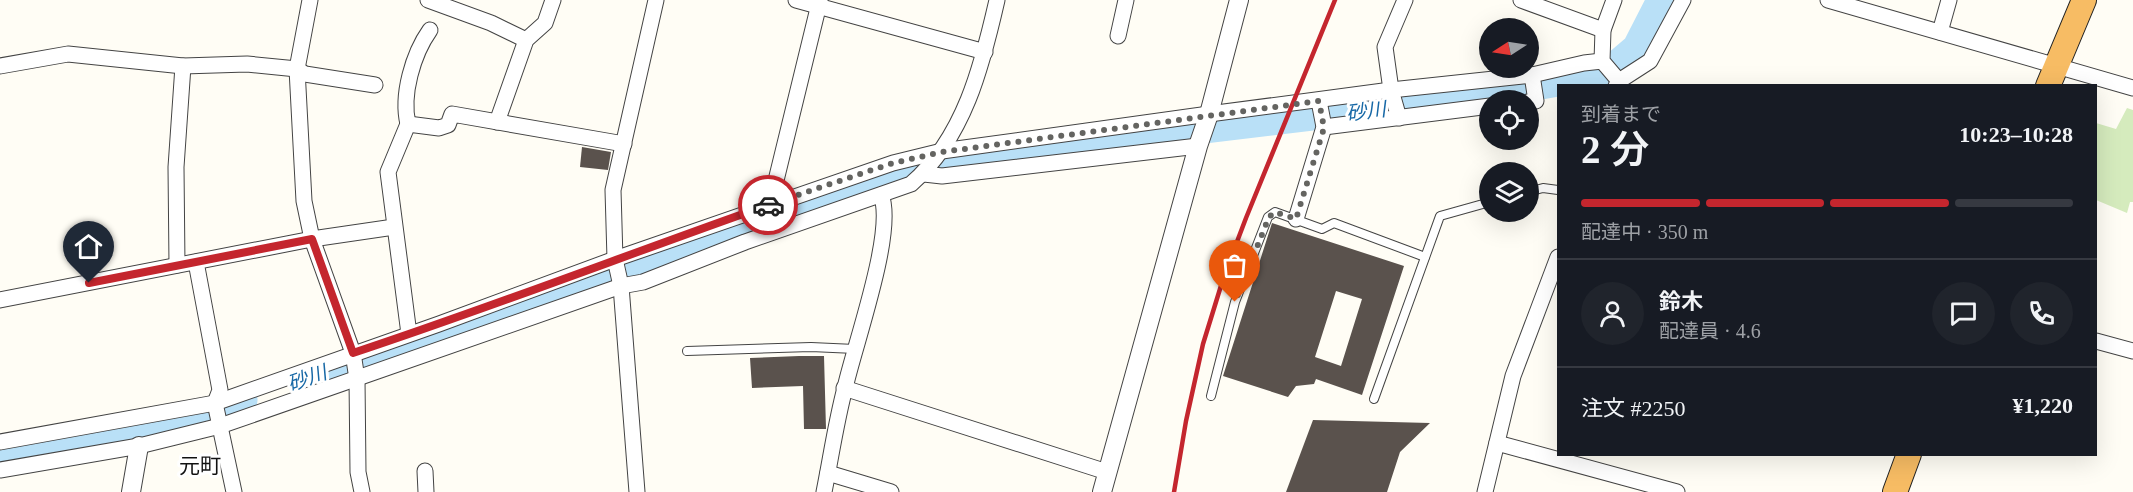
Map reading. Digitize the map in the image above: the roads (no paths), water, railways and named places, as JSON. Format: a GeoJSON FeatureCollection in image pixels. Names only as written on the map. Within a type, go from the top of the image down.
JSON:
{"type":"FeatureCollection","features":[{"type":"Feature","properties":{"kind":"highway"},"geometry":{"type":"LineString","coordinates":[[2053,75],[2084,0]]}},
{"type":"Feature","properties":{"kind":"highway"},"geometry":{"type":"LineString","coordinates":[[1895,492],[1909,456]]}},
{"type":"Feature","properties":{"kind":"street"},"geometry":{"type":"LineString","coordinates":[[310,0],[297,69],[304,201],[312,239],[353,353],[357,379],[358,472],[362,492]]}},
{"type":"Feature","properties":{"kind":"street"},"geometry":{"type":"LineString","coordinates":[[428,0],[491,23],[526,40]]}},
{"type":"Feature","properties":{"kind":"street"},"geometry":{"type":"LineString","coordinates":[[497,122],[526,40],[545,23],[553,0]]}},
{"type":"Feature","properties":{"kind":"street"},"geometry":{"type":"LineString","coordinates":[[637,492],[621,286],[615,259],[613,190],[656,0]]}},
{"type":"Feature","properties":{"kind":"street"},"geometry":{"type":"LineString","coordinates":[[796,0],[819,3],[986,52]]}},
{"type":"Feature","properties":{"kind":"street"},"geometry":{"type":"LineString","coordinates":[[0,470],[139,446],[220,426],[621,286],[643,282],[745,242],[911,184],[924,174],[942,152],[975,85],[986,52],[997,0]]}},
{"type":"Feature","properties":{"kind":"street"},"geometry":{"type":"LineString","coordinates":[[1118,36],[1126,0]]}},
{"type":"Feature","properties":{"kind":"street"},"geometry":{"type":"LineString","coordinates":[[1102,492],[1239,0]]}},
{"type":"Feature","properties":{"kind":"street"},"geometry":{"type":"LineString","coordinates":[[1399,118],[1391,90],[1385,47],[1405,0]]}},
{"type":"Feature","properties":{"kind":"street"},"geometry":{"type":"LineString","coordinates":[[1521,0],[1603,30]]}},
{"type":"Feature","properties":{"kind":"street"},"geometry":{"type":"LineString","coordinates":[[1614,0],[1603,30],[1602,61],[1618,83],[1650,61],[1683,0]]}},
{"type":"Feature","properties":{"kind":"street"},"geometry":{"type":"LineString","coordinates":[[1828,0],[1940,32],[2053,75],[2133,88]]}},
{"type":"Feature","properties":{"kind":"street"},"geometry":{"type":"LineString","coordinates":[[1940,32],[1949,0]]}},
{"type":"Feature","properties":{"kind":"street"},"geometry":{"type":"LineString","coordinates":[[770,205],[819,3]]}},
{"type":"Feature","properties":{"kind":"street"},"geometry":{"type":"LineString","coordinates":[[409,334],[388,172],[408,124],[405,111],[410,79],[421,43],[430,30]]}},
{"type":"Feature","properties":{"kind":"street"},"geometry":{"type":"LineString","coordinates":[[0,66],[68,54],[183,66],[247,64],[297,69],[305,74],[375,85]]}},
{"type":"Feature","properties":{"kind":"street"},"geometry":{"type":"LineString","coordinates":[[1539,73],[1602,61]]}},
{"type":"Feature","properties":{"kind":"street"},"geometry":{"type":"LineString","coordinates":[[177,265],[176,167],[183,66]]}},
{"type":"Feature","properties":{"kind":"street"},"geometry":{"type":"LineString","coordinates":[[0,442],[215,403],[615,259],[893,163],[942,152],[1209,114],[1504,78]]}},
{"type":"Feature","properties":{"kind":"street"},"geometry":{"type":"LineString","coordinates":[[1296,219],[1324,128],[1319,101]]}},
{"type":"Feature","properties":{"kind":"street"},"geometry":{"type":"LineString","coordinates":[[1324,128],[1479,107]]}},
{"type":"Feature","properties":{"kind":"street"},"geometry":{"type":"LineString","coordinates":[[408,124],[439,128],[448,124],[452,114],[624,144]]}},
{"type":"Feature","properties":{"kind":"street"},"geometry":{"type":"LineString","coordinates":[[924,174],[942,176],[1198,146]]}},
{"type":"Feature","properties":{"kind":"street"},"geometry":{"type":"LineString","coordinates":[[824,492],[844,388],[880,254],[885,204],[881,195]]}},
{"type":"Feature","properties":{"kind":"street"},"geometry":{"type":"LineString","coordinates":[[0,300],[312,239],[394,227]]}},
{"type":"Feature","properties":{"kind":"street"},"geometry":{"type":"LineString","coordinates":[[1485,492],[1513,376],[1557,260]]}},
{"type":"Feature","properties":{"kind":"street"},"geometry":{"type":"LineString","coordinates":[[196,262],[220,390],[215,403],[234,492]]}},
{"type":"Feature","properties":{"kind":"street"},"geometry":{"type":"LineString","coordinates":[[2097,341],[2133,351]]}},
{"type":"Feature","properties":{"kind":"street"},"geometry":{"type":"LineString","coordinates":[[844,388],[1107,472]]}},
{"type":"Feature","properties":{"kind":"street"},"geometry":{"type":"LineString","coordinates":[[1497,443],[1677,492]]}},
{"type":"Feature","properties":{"kind":"street"},"geometry":{"type":"LineString","coordinates":[[131,492],[139,446]]}},
{"type":"Feature","properties":{"kind":"street"},"geometry":{"type":"LineString","coordinates":[[425,471],[426,492]]}},
{"type":"Feature","properties":{"kind":"street"},"geometry":{"type":"LineString","coordinates":[[828,473],[891,492]]}},
{"type":"Feature","properties":{"kind":"lane"},"geometry":{"type":"LineString","coordinates":[[1539,189],[1557,190]]}},
{"type":"Feature","properties":{"kind":"lane"},"geometry":{"type":"LineString","coordinates":[[1374,399],[1440,216],[1479,205]]}},
{"type":"Feature","properties":{"kind":"lane"},"geometry":{"type":"LineString","coordinates":[[1211,396],[1235,302],[1269,217],[1275,212],[1322,229],[1334,223],[1425,257]]}},
{"type":"Feature","properties":{"kind":"lane"},"geometry":{"type":"LineString","coordinates":[[687,351],[811,346],[855,349]]}},
{"type":"Feature","properties":{"kind":"waterway","name":"砂川"},"geometry":{"type":"LineString","coordinates":[[329,371],[891,173],[954,160],[1479,97],[1603,75],[1636,47],[1660,0]]}},
{"type":"Feature","properties":{"kind":"waterway","name":"砂川"},"geometry":{"type":"LineString","coordinates":[[0,456],[201,416],[244,400]]}},
{"type":"Feature","properties":{"kind":"railway"},"geometry":{"type":"LineString","coordinates":[[1174,492],[1186,421],[1203,344],[1224,276],[1335,0]]}},
{"type":"Feature","properties":{"kind":"district","name":"元町"},"geometry":{"type":"Point","coordinates":[200,466]}}]}
